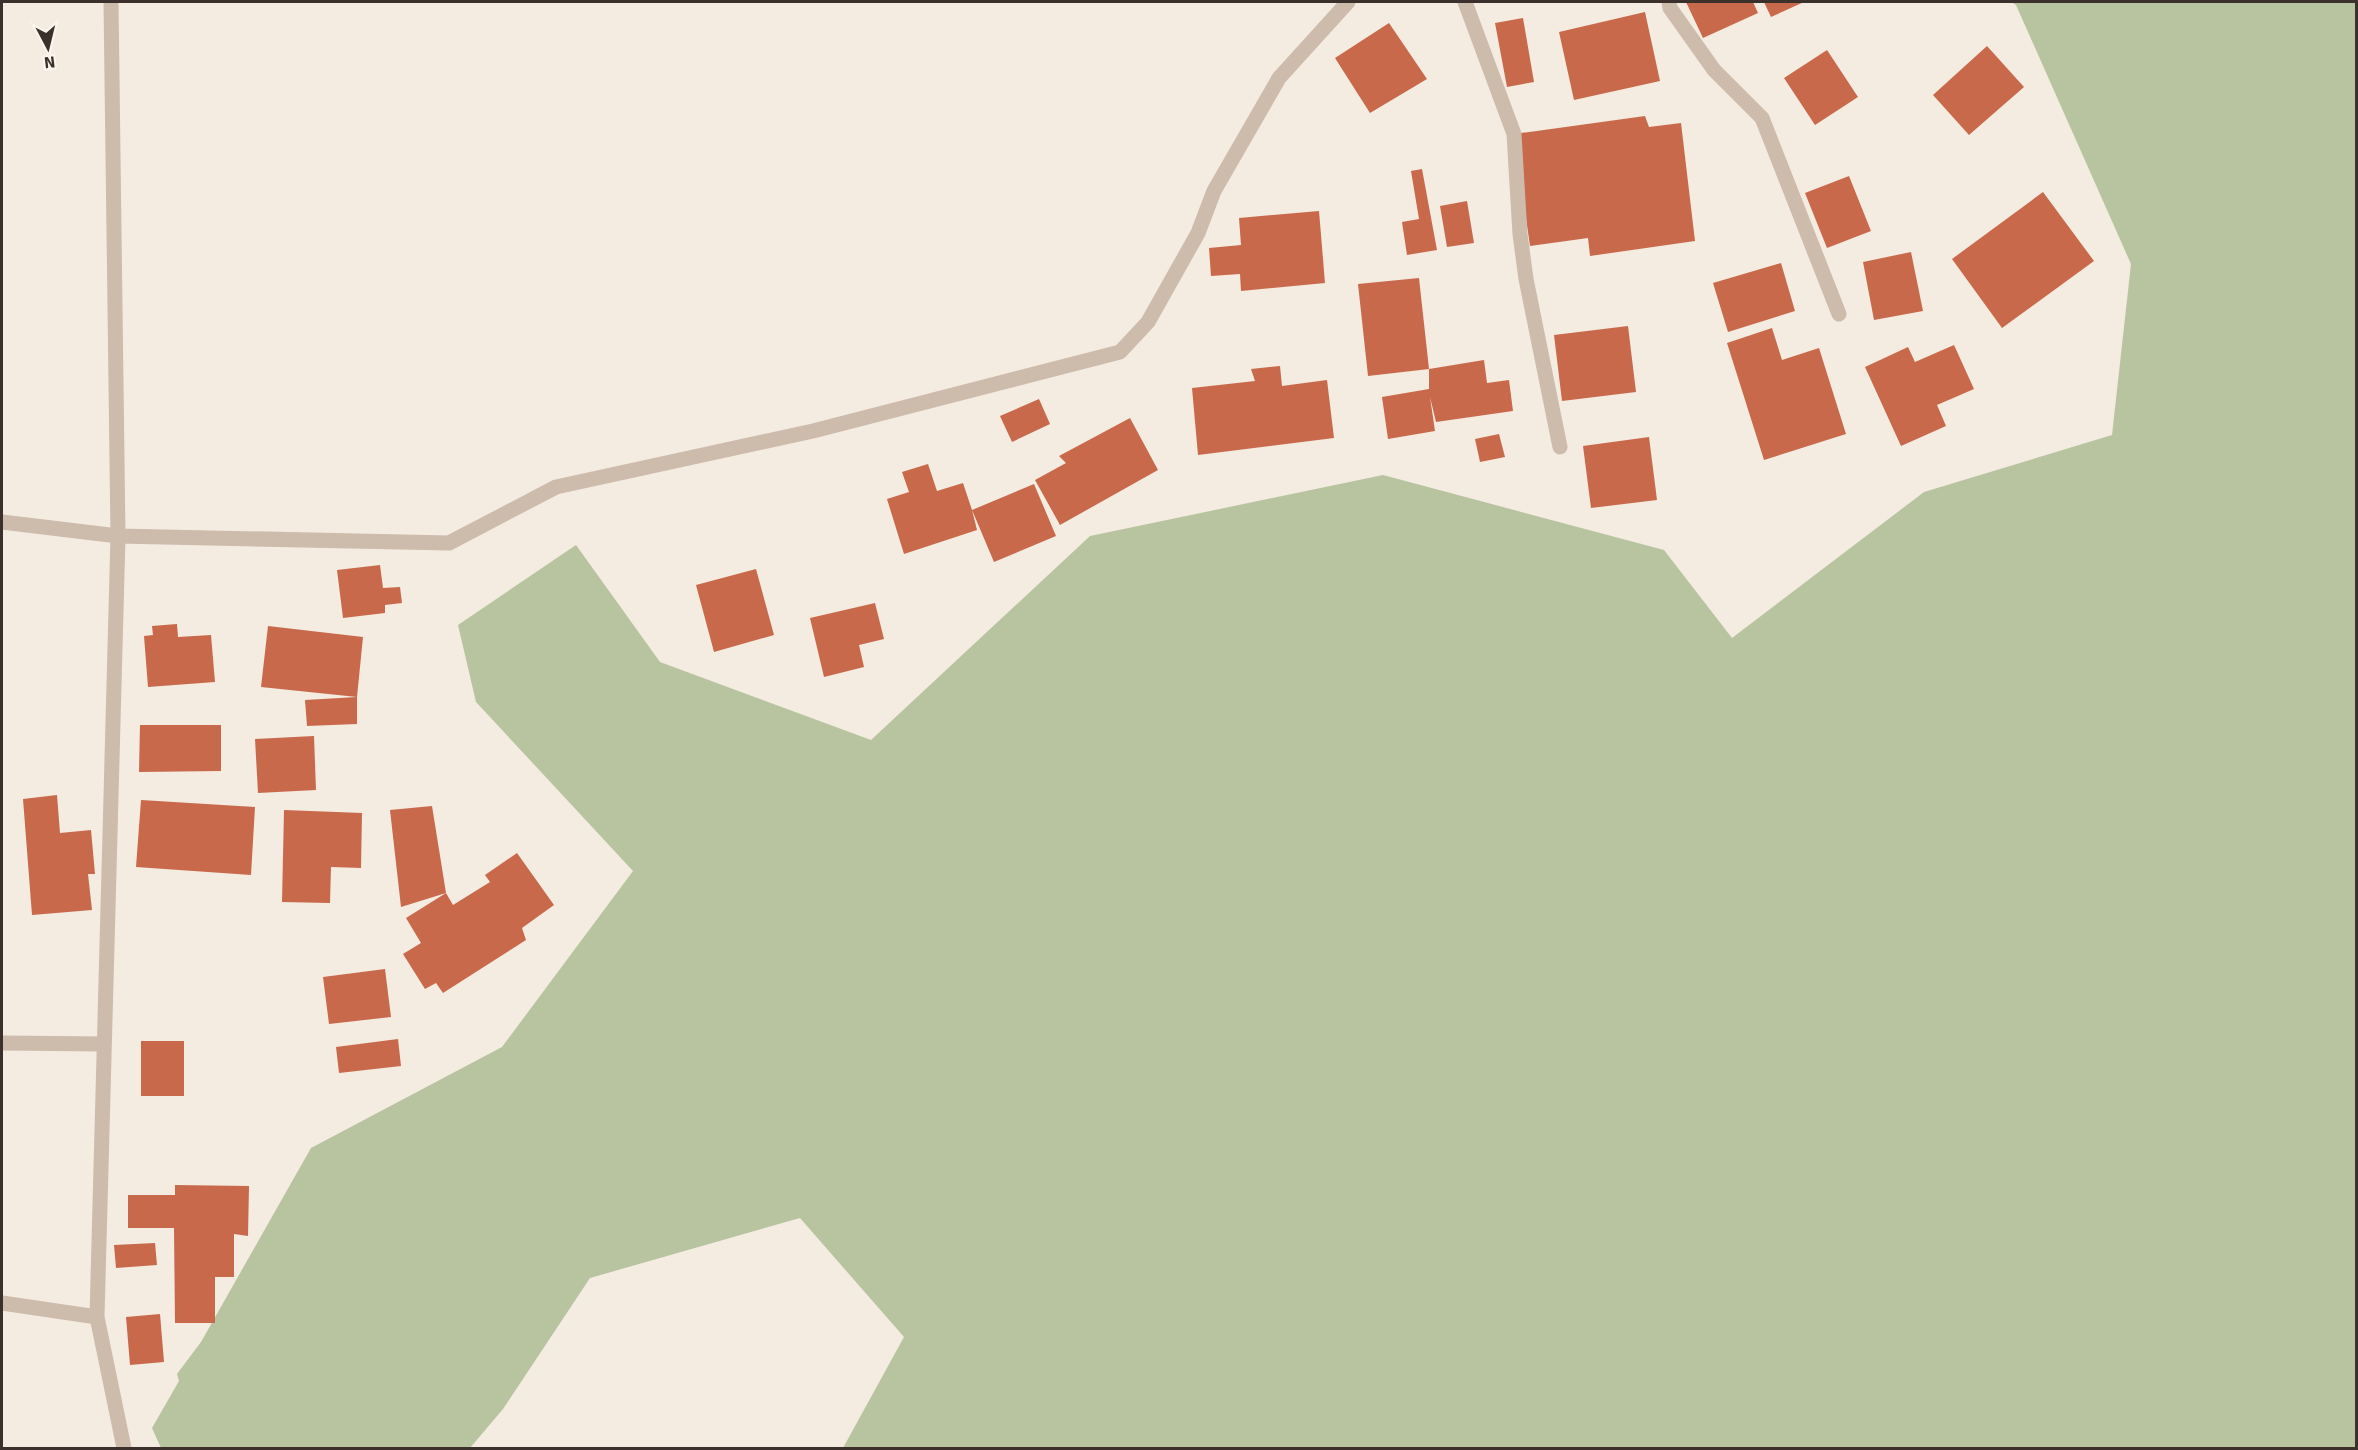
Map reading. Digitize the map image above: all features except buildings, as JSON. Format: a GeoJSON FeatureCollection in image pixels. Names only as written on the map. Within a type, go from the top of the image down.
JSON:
{"type":"FeatureCollection","features":[{"type":"Feature","properties":{"kind":"street"},"geometry":{"type":"LineString","coordinates":[[111,2],[118,536],[96,1317],[124,1449]]}},
{"type":"Feature","properties":{"kind":"street"},"geometry":{"type":"LineString","coordinates":[[2,522],[118,536],[449,543],[556,486],[813,431],[1120,352],[1148,322],[1198,233],[1214,191],[1279,78],[1348,2]]}},
{"type":"Feature","properties":{"kind":"street"},"geometry":{"type":"LineString","coordinates":[[1465,2],[1515,134],[1520,234],[1526,279],[1560,447]]}},
{"type":"Feature","properties":{"kind":"street"},"geometry":{"type":"LineString","coordinates":[[1669,2],[1670,8],[1714,70],[1762,118],[1839,314]]}},
{"type":"Feature","properties":{"kind":"street"},"geometry":{"type":"LineString","coordinates":[[2,1043],[104,1044]]}},
{"type":"Feature","properties":{"kind":"street"},"geometry":{"type":"LineString","coordinates":[[2,1303],[96,1317]]}},
{"type":"Feature","properties":{"kind":"green space"},"geometry":{"type":"Polygon","coordinates":[[[2011,2],[2356,2],[2356,1448],[843,1448],[904,1337],[800,1218],[590,1278],[503,1409],[470,1448],[161,1448],[152,1428],[179,1381],[177,1374],[201,1342],[311,1148],[502,1047],[633,871],[476,702],[458,625],[576,545],[660,662],[871,740],[1090,536],[1383,475],[1664,550],[1732,638],[1924,492],[2112,435],[2131,264],[2016,5],[2011,2]]]}}]}
